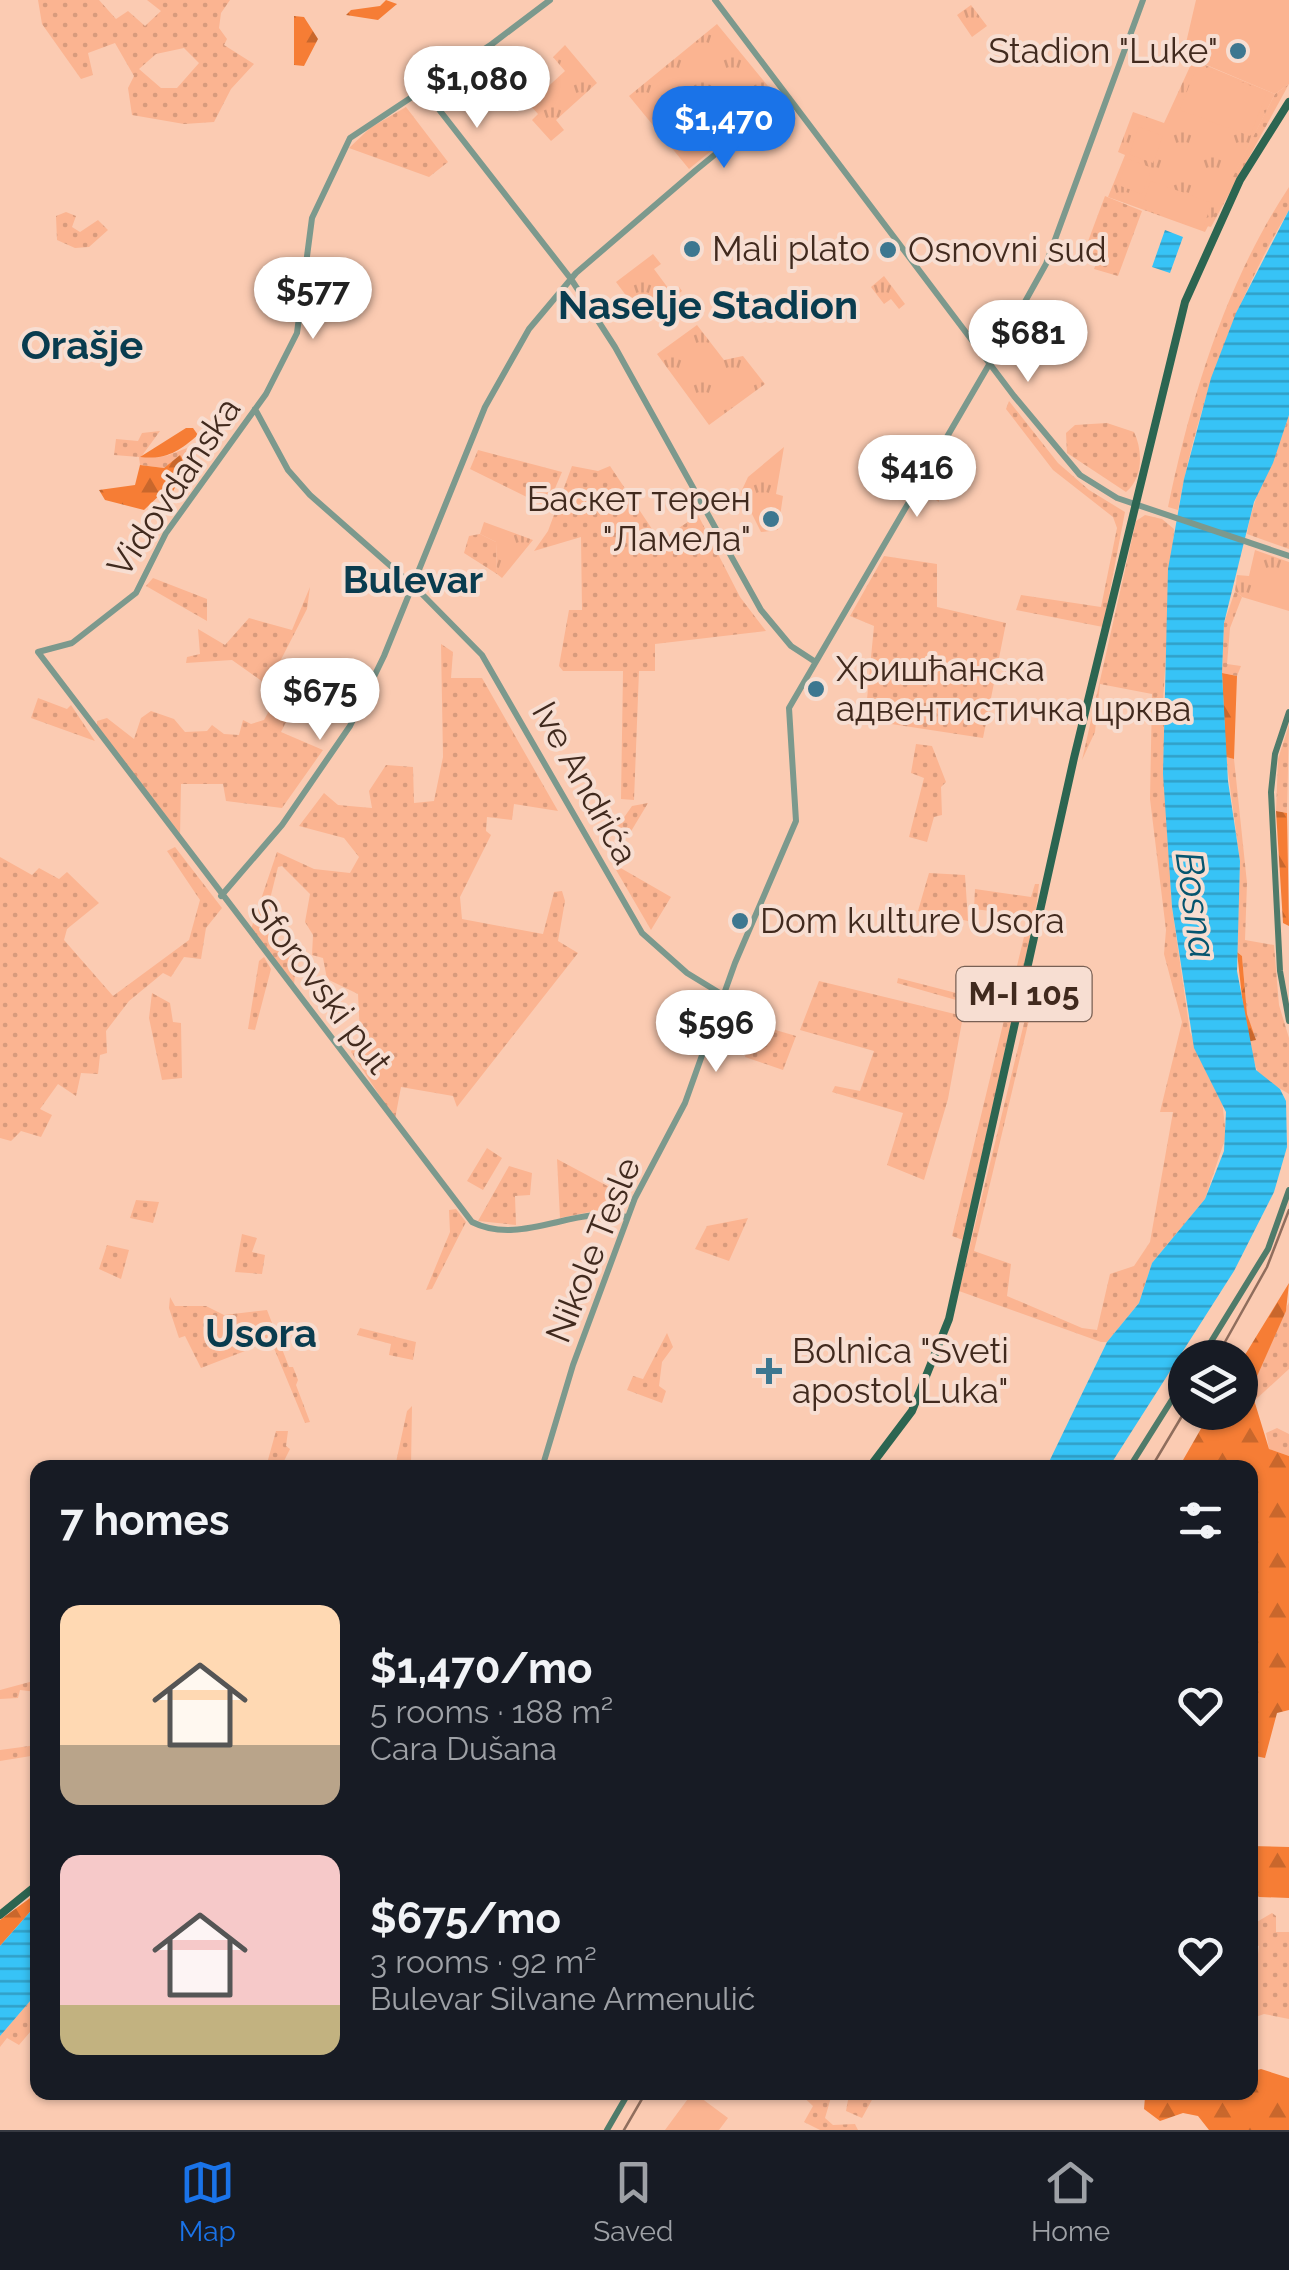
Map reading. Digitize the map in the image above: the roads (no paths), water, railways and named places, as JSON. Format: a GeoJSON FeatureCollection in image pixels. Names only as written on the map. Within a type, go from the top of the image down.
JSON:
{"type":"FeatureCollection","features":[{"type":"Feature","properties":{"kind":"main road","name":"M-I 105"},"geometry":{"type":"LineString","coordinates":[[875,1460],[912,1411],[949,1320],[1134,503],[1185,302],[1240,180],[1289,102]]}},
{"type":"Feature","properties":{"kind":"main road"},"geometry":{"type":"LineString","coordinates":[[1289,712],[1273,764],[1270,817],[1280,971],[1289,1021]]}},
{"type":"Feature","properties":{"kind":"main road"},"geometry":{"type":"LineString","coordinates":[[1212,1340],[1268,1249],[1289,1190]]}},
{"type":"Feature","properties":{"kind":"main road"},"geometry":{"type":"LineString","coordinates":[[1134,1460],[1168,1406]]}},
{"type":"Feature","properties":{"kind":"main road"},"geometry":{"type":"LineString","coordinates":[[0,1915],[30,1891]]}},
{"type":"Feature","properties":{"kind":"main road"},"geometry":{"type":"LineString","coordinates":[[608,2130],[625,2100]]}},
{"type":"Feature","properties":{"kind":"street","name":"Vidovdanska"},"geometry":{"type":"LineString","coordinates":[[38,652],[72,643],[136,593],[166,533],[255,409],[292,348],[310,223],[343,148],[364,126],[424,90],[550,0]]}},
{"type":"Feature","properties":{"kind":"street"},"geometry":{"type":"LineString","coordinates":[[998,352],[1046,264],[1142,0]]}},
{"type":"Feature","properties":{"kind":"street"},"geometry":{"type":"LineString","coordinates":[[720,2],[990,363],[1080,475],[1134,503],[1289,556]]}},
{"type":"Feature","properties":{"kind":"street"},"geometry":{"type":"LineString","coordinates":[[424,90],[570,279],[639,386],[754,599],[791,646],[814,661]]}},
{"type":"Feature","properties":{"kind":"street"},"geometry":{"type":"LineString","coordinates":[[222,896],[335,754],[384,656],[494,386],[529,329],[570,279],[737,138],[754,135],[796,105]]}},
{"type":"Feature","properties":{"kind":"street","name":"Nikole Tesle"},"geometry":{"type":"LineString","coordinates":[[544,1460],[572,1365],[627,1218],[686,1103],[723,995],[796,821],[798,802],[787,717],[814,661],[990,363]]}},
{"type":"Feature","properties":{"kind":"street","name":"Ive Andrića"},"geometry":{"type":"LineString","coordinates":[[255,409],[299,483],[412,585],[482,655],[642,933],[688,974],[723,995]]}},
{"type":"Feature","properties":{"kind":"street","name":"Sforovski put"},"geometry":{"type":"LineString","coordinates":[[38,652],[472,1222],[514,1229],[604,1214],[627,1218]]}},
{"type":"Feature","properties":{"kind":"water","name":"Bosna"},"geometry":{"type":"Polygon","coordinates":[[[1289,210],[1289,415],[1273,463],[1254,502],[1224,623],[1222,673],[1228,781],[1240,861],[1237,971],[1256,1070],[1280,1089],[1286,1101],[1287,1147],[1274,1192],[1234,1271],[1190,1340],[1168,1340],[1168,1374],[1113,1460],[1050,1460],[1107,1342],[1139,1303],[1152,1263],[1205,1199],[1224,1151],[1226,1112],[1194,1048],[1172,907],[1163,774],[1168,569],[1184,479],[1211,378],[1236,313],[1289,210]]]}},
{"type":"Feature","properties":{"kind":"water"},"geometry":{"type":"Polygon","coordinates":[[[1165,230],[1183,237],[1170,273],[1152,267],[1165,230]]]}},
{"type":"Feature","properties":{"kind":"water"},"geometry":{"type":"Polygon","coordinates":[[[30,1912],[30,2001],[0,2036],[0,1946],[30,1912]]]}},
{"type":"Feature","properties":{"kind":"railway"},"geometry":{"type":"LineString","coordinates":[[1226,1340],[1267,1267],[1289,1210]]}},
{"type":"Feature","properties":{"kind":"railway"},"geometry":{"type":"LineString","coordinates":[[1156,1460],[1174,1430]]}},
{"type":"Feature","properties":{"kind":"railway"},"geometry":{"type":"LineString","coordinates":[[624,2130],[641,2100]]}},
{"type":"Feature","properties":{"kind":"place","name":"Stadion \"Luke\""},"geometry":{"type":"Point","coordinates":[1238,51]}},
{"type":"Feature","properties":{"kind":"place","name":"Mali plato"},"geometry":{"type":"Point","coordinates":[692,249]}},
{"type":"Feature","properties":{"kind":"place","name":"Osnovni sud"},"geometry":{"type":"Point","coordinates":[888,250]}},
{"type":"Feature","properties":{"kind":"place","name":"Баскет терен \"Ламела\""},"geometry":{"type":"Point","coordinates":[771,519]}},
{"type":"Feature","properties":{"kind":"place","name":"Хришћанска адвентистичка црква"},"geometry":{"type":"Point","coordinates":[816,689]}},
{"type":"Feature","properties":{"kind":"place","name":"Dom kulture Usora"},"geometry":{"type":"Point","coordinates":[740,921]}},
{"type":"Feature","properties":{"kind":"place","name":"Bolnica \"Sveti apostol Luka\""},"geometry":{"type":"Point","coordinates":[769,1371]}},
{"type":"Feature","properties":{"kind":"district","name":"Naselje Stadion"},"geometry":{"type":"Point","coordinates":[708,305]}},
{"type":"Feature","properties":{"kind":"district","name":"Orašje"},"geometry":{"type":"Point","coordinates":[82,345]}},
{"type":"Feature","properties":{"kind":"district","name":"Bulevar"},"geometry":{"type":"Point","coordinates":[413,580]}},
{"type":"Feature","properties":{"kind":"district","name":"Usora"},"geometry":{"type":"Point","coordinates":[261,1333]}}]}
